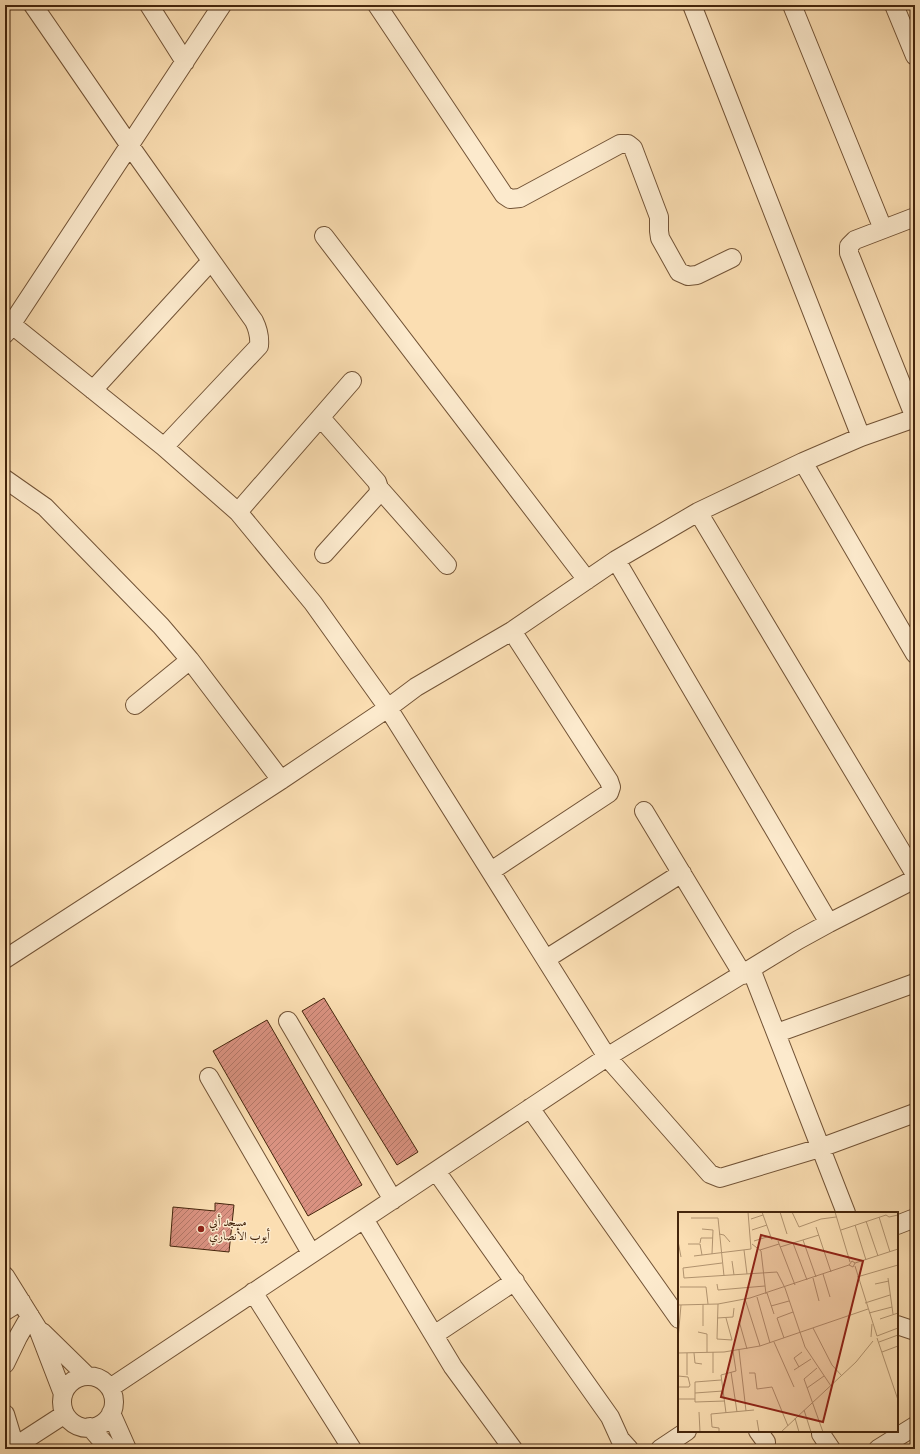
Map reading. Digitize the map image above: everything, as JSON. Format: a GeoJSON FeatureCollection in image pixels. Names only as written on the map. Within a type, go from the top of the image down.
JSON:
{"type":"FeatureCollection","features":[{"type":"Feature","properties":{"kind":"street"},"geometry":{"type":"LineString","coordinates":[[33,5],[130,146],[254,321],[260,337],[259,346],[164,447]]}},
{"type":"Feature","properties":{"kind":"street"},"geometry":{"type":"LineString","coordinates":[[149,5],[185,62]]}},
{"type":"Feature","properties":{"kind":"street"},"geometry":{"type":"LineString","coordinates":[[222,5],[8,329],[93,390],[164,447],[238,512],[313,603],[388,708],[607,1058],[710,1174],[720,1178],[820,1148],[915,1113]]}},
{"type":"Feature","properties":{"kind":"street"},"geometry":{"type":"LineString","coordinates":[[377,5],[504,195],[510,199],[520,198],[620,144],[628,144],[633,148],[659,217],[660,238],[679,272],[688,276],[696,275],[732,258]]}},
{"type":"Feature","properties":{"kind":"street"},"geometry":{"type":"LineString","coordinates":[[692,5],[861,437]]}},
{"type":"Feature","properties":{"kind":"street"},"geometry":{"type":"LineString","coordinates":[[792,5],[882,229]]}},
{"type":"Feature","properties":{"kind":"street"},"geometry":{"type":"LineString","coordinates":[[894,5],[914,53]]}},
{"type":"Feature","properties":{"kind":"street"},"geometry":{"type":"LineString","coordinates":[[5,959],[282,780],[388,708],[416,687],[512,631],[616,560],[698,512],[803,462],[861,437],[915,418],[849,253],[850,246],[855,240],[915,217]]}},
{"type":"Feature","properties":{"kind":"street"},"geometry":{"type":"LineString","coordinates":[[324,236],[587,580]]}},
{"type":"Feature","properties":{"kind":"street"},"geometry":{"type":"LineString","coordinates":[[93,390],[211,261]]}},
{"type":"Feature","properties":{"kind":"street"},"geometry":{"type":"LineString","coordinates":[[238,512],[352,381]]}},
{"type":"Feature","properties":{"kind":"street"},"geometry":{"type":"LineString","coordinates":[[321,418],[447,565]]}},
{"type":"Feature","properties":{"kind":"street"},"geometry":{"type":"LineString","coordinates":[[803,462],[915,654]]}},
{"type":"Feature","properties":{"kind":"street"},"geometry":{"type":"LineString","coordinates":[[5,479],[45,507],[161,626],[190,660],[282,780]]}},
{"type":"Feature","properties":{"kind":"street"},"geometry":{"type":"LineString","coordinates":[[324,554],[378,494],[380,488]]}},
{"type":"Feature","properties":{"kind":"street"},"geometry":{"type":"LineString","coordinates":[[698,512],[915,874]]}},
{"type":"Feature","properties":{"kind":"street"},"geometry":{"type":"LineString","coordinates":[[616,560],[829,923]]}},
{"type":"Feature","properties":{"kind":"street"},"geometry":{"type":"LineString","coordinates":[[491,871],[609,793],[611,787],[609,781],[512,631]]}},
{"type":"Feature","properties":{"kind":"street"},"geometry":{"type":"LineString","coordinates":[[135,705],[190,660]]}},
{"type":"Feature","properties":{"kind":"street"},"geometry":{"type":"LineString","coordinates":[[644,811],[682,873],[747,972],[777,1033],[846,1212]]}},
{"type":"Feature","properties":{"kind":"street"},"geometry":{"type":"LineString","coordinates":[[546,959],[682,873]]}},
{"type":"Feature","properties":{"kind":"street"},"geometry":{"type":"LineString","coordinates":[[110,1388],[311,1253],[607,1058],[798,940],[915,879]]}},
{"type":"Feature","properties":{"kind":"street"},"geometry":{"type":"LineString","coordinates":[[777,1033],[915,983]]}},
{"type":"Feature","properties":{"kind":"street"},"geometry":{"type":"LineString","coordinates":[[288,1021],[392,1200]]}},
{"type":"Feature","properties":{"kind":"street"},"geometry":{"type":"LineString","coordinates":[[209,1077],[311,1253]]}},
{"type":"Feature","properties":{"kind":"street"},"geometry":{"type":"LineString","coordinates":[[530,1108],[678,1318]]}},
{"type":"Feature","properties":{"kind":"street"},"geometry":{"type":"LineString","coordinates":[[436,1171],[610,1417],[620,1439],[629,1449]]}},
{"type":"Feature","properties":{"kind":"street"},"geometry":{"type":"LineString","coordinates":[[898,1225],[915,1218]]}},
{"type":"Feature","properties":{"kind":"street"},"geometry":{"type":"LineString","coordinates":[[364,1219],[453,1367],[513,1449]]}},
{"type":"Feature","properties":{"kind":"street"},"geometry":{"type":"LineString","coordinates":[[5,1276],[34,1323],[63,1394]]}},
{"type":"Feature","properties":{"kind":"street"},"geometry":{"type":"LineString","coordinates":[[434,1335],[515,1281]]}},
{"type":"Feature","properties":{"kind":"street"},"geometry":{"type":"LineString","coordinates":[[253,1292],[352,1449]]}},
{"type":"Feature","properties":{"kind":"street"},"geometry":{"type":"LineString","coordinates":[[5,1311],[20,1301]]}},
{"type":"Feature","properties":{"kind":"street"},"geometry":{"type":"LineString","coordinates":[[5,1364],[15,1343],[34,1323]]}},
{"type":"Feature","properties":{"kind":"street"},"geometry":{"type":"LineString","coordinates":[[34,1323],[87,1376]]}},
{"type":"Feature","properties":{"kind":"street"},"geometry":{"type":"LineString","coordinates":[[898,1325],[915,1331]]}},
{"type":"Feature","properties":{"kind":"street"},"geometry":{"type":"LineString","coordinates":[[80,1377],[97,1377],[110,1388],[114,1405],[106,1420],[99,1425],[90,1428],[80,1426],[72,1422],[65,1414],[62,1406],[63,1394],[72,1381],[80,1377]]}},
{"type":"Feature","properties":{"kind":"street"},"geometry":{"type":"LineString","coordinates":[[111,1413],[127,1449]]}},
{"type":"Feature","properties":{"kind":"street"},"geometry":{"type":"LineString","coordinates":[[5,1414],[13,1448],[65,1414]]}},
{"type":"Feature","properties":{"kind":"street"},"geometry":{"type":"LineString","coordinates":[[878,1449],[915,1426]]}},
{"type":"Feature","properties":{"kind":"street"},"geometry":{"type":"LineString","coordinates":[[90,1428],[109,1449]]}},
{"type":"Feature","properties":{"kind":"street"},"geometry":{"type":"LineString","coordinates":[[660,1449],[686,1432]]}},
{"type":"Feature","properties":{"kind":"street"},"geometry":{"type":"LineString","coordinates":[[821,1434],[831,1449]]}},
{"type":"Feature","properties":{"kind":"building"},"geometry":{"type":"Polygon","coordinates":[[[324,998],[418,1152],[397,1165],[302,1011],[324,998]]]}},
{"type":"Feature","properties":{"kind":"building"},"geometry":{"type":"Polygon","coordinates":[[[267,1020],[362,1185],[308,1216],[213,1051],[267,1020]]]}},
{"type":"Feature","properties":{"kind":"building","name":"مسجد أبي أيوب الأنصاري"},"geometry":{"type":"Polygon","coordinates":[[[215,1203],[234,1205],[229,1252],[170,1246],[173,1207],[215,1211],[215,1203]]]}},
{"type":"Feature","properties":{"kind":"place","name":"مسجد أبي أيوب الأنصاري"},"geometry":{"type":"Point","coordinates":[201,1229]}}]}
